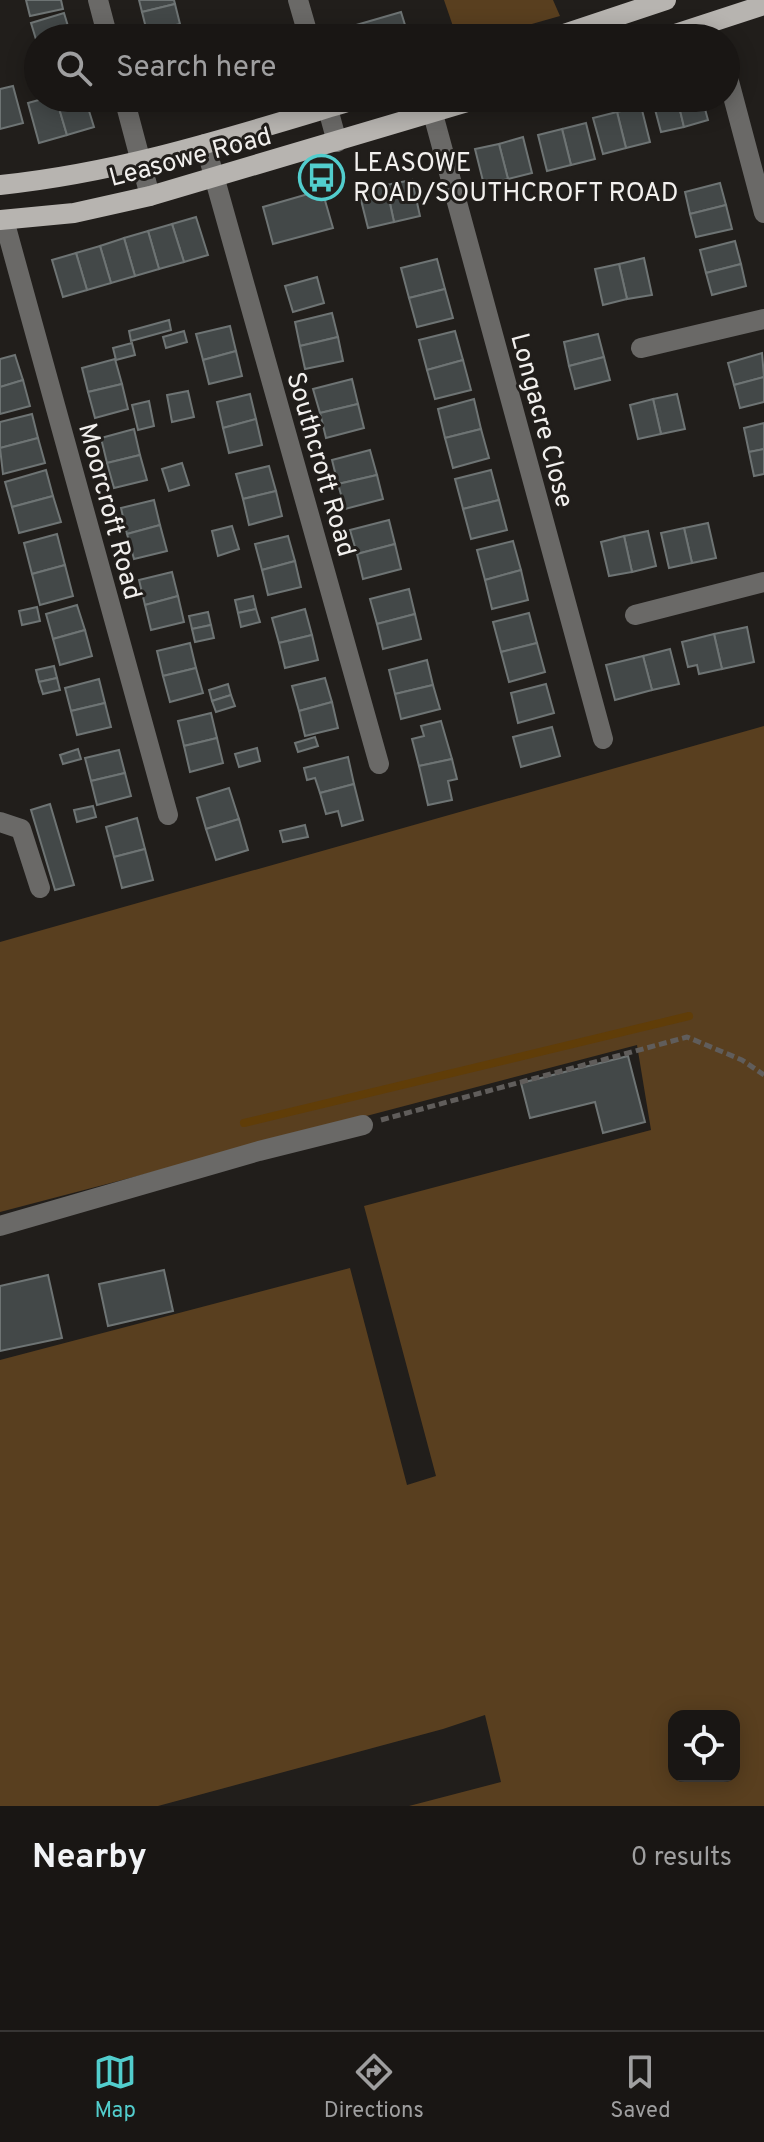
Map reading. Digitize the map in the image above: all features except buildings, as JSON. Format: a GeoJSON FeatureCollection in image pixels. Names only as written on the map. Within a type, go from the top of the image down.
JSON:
{"type":"FeatureCollection","features":[{"type":"Feature","properties":{"kind":"main road"},"geometry":{"type":"LineString","coordinates":[[594,24],[666,0]]}},
{"type":"Feature","properties":{"kind":"main road"},"geometry":{"type":"LineString","coordinates":[[728,24],[764,5]]}},
{"type":"Feature","properties":{"kind":"main road","name":"Leasowe Road"},"geometry":{"type":"LineString","coordinates":[[0,185],[68,177],[141,162],[299,112]]}},
{"type":"Feature","properties":{"kind":"main road","name":"Leasowe Road"},"geometry":{"type":"LineString","coordinates":[[2,220],[74,213],[150,196],[439,112]]}},
{"type":"Feature","properties":{"kind":"street"},"geometry":{"type":"LineString","coordinates":[[98,0],[104,24]]}},
{"type":"Feature","properties":{"kind":"street"},"geometry":{"type":"LineString","coordinates":[[298,0],[305,24]]}},
{"type":"Feature","properties":{"kind":"street"},"geometry":{"type":"LineString","coordinates":[[128,112],[150,196]]}},
{"type":"Feature","properties":{"kind":"street"},"geometry":{"type":"LineString","coordinates":[[329,112],[337,142]]}},
{"type":"Feature","properties":{"kind":"street"},"geometry":{"type":"LineString","coordinates":[[737,112],[764,213]]}},
{"type":"Feature","properties":{"kind":"street","name":"Longacre Close"},"geometry":{"type":"LineString","coordinates":[[433,114],[603,739]]}},
{"type":"Feature","properties":{"kind":"street","name":"Southcroft Road"},"geometry":{"type":"LineString","coordinates":[[205,144],[379,764]]}},
{"type":"Feature","properties":{"kind":"street","name":"Moorcroft Road"},"geometry":{"type":"LineString","coordinates":[[2,220],[168,815]]}},
{"type":"Feature","properties":{"kind":"street"},"geometry":{"type":"LineString","coordinates":[[641,348],[764,319]]}},
{"type":"Feature","properties":{"kind":"street"},"geometry":{"type":"LineString","coordinates":[[635,615],[764,582]]}},
{"type":"Feature","properties":{"kind":"street"},"geometry":{"type":"LineString","coordinates":[[0,822],[21,829],[40,888]]}},
{"type":"Feature","properties":{"kind":"street"},"geometry":{"type":"LineString","coordinates":[[0,1226],[259,1151],[363,1125]]}},
{"type":"Feature","properties":{"kind":"path"},"geometry":{"type":"LineString","coordinates":[[363,1125],[687,1037],[742,1060],[764,1075]]}},
{"type":"Feature","properties":{"kind":"shaded area"},"geometry":{"type":"Polygon","coordinates":[[[444,0],[553,0],[560,16],[532,24],[452,24],[444,0]]]}},
{"type":"Feature","properties":{"kind":"shaded area"},"geometry":{"type":"Polygon","coordinates":[[[764,726],[764,1806],[409,1806],[501,1782],[485,1715],[158,1806],[0,1806],[0,1360],[350,1268],[407,1485],[436,1476],[364,1206],[651,1130],[637,1045],[0,1212],[0,942],[764,726]]]}},
{"type":"Feature","properties":{"kind":"waterway"},"geometry":{"type":"LineString","coordinates":[[244,1123],[689,1016]]}},
{"type":"Feature","properties":{"kind":"place","name":"LEASOWE ROAD/SOUTHCROFT ROAD"},"geometry":{"type":"Point","coordinates":[322,177]}}]}
